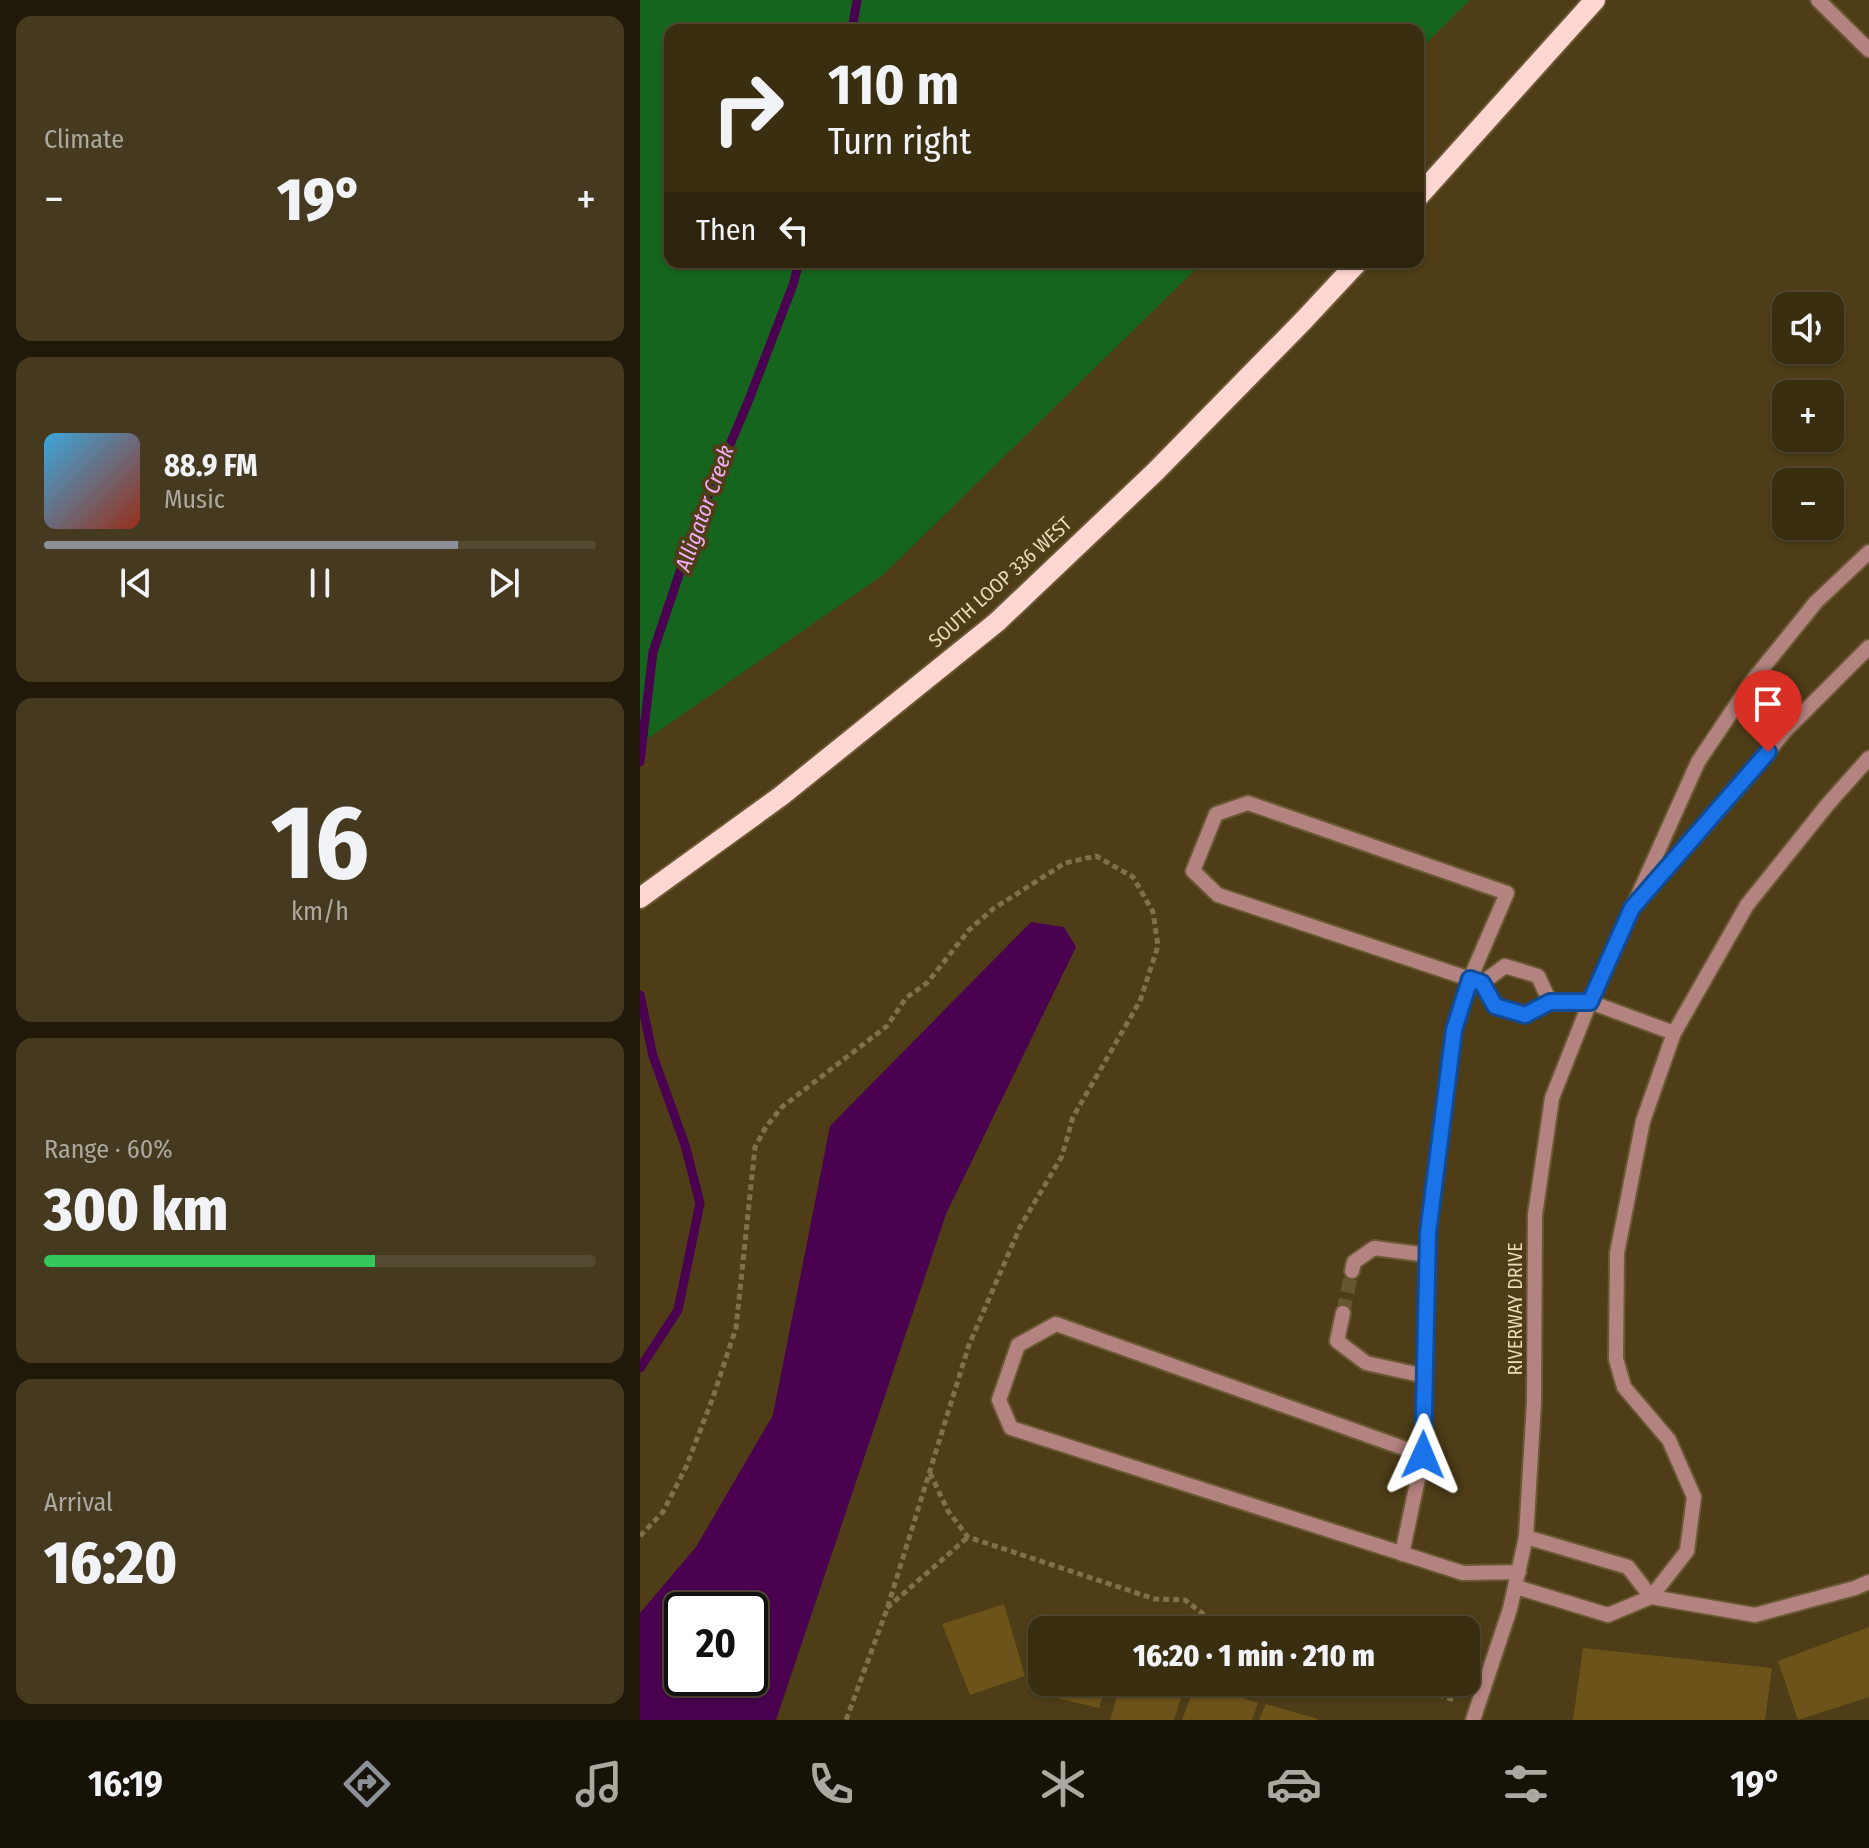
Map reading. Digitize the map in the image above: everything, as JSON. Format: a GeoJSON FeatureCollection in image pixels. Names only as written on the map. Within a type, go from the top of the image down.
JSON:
{"type":"FeatureCollection","features":[{"type":"Feature","properties":{"kind":"main road"},"geometry":{"type":"LineString","coordinates":[[1424,190],[1595,0]]}},
{"type":"Feature","properties":{"kind":"main road","name":"SOUTH LOOP 336 WEST"},"geometry":{"type":"LineString","coordinates":[[640,898],[781,796],[997,622],[1155,472],[1352,268]]}},
{"type":"Feature","properties":{"kind":"street"},"geometry":{"type":"LineString","coordinates":[[1818,0],[1869,50]]}},
{"type":"Feature","properties":{"kind":"street","name":"RIVERWAY DRIVE"},"geometry":{"type":"LineString","coordinates":[[1475,1714],[1518,1579],[1526,1537],[1534,1402],[1535,1215],[1552,1098],[1590,1002],[1698,762],[1753,680],[1798,624],[1816,602],[1869,552]]}},
{"type":"Feature","properties":{"kind":"street","name":"RIVERWAY DRIVE"},"geometry":{"type":"LineString","coordinates":[[1632,908],[1785,731],[1869,647]]}},
{"type":"Feature","properties":{"kind":"street"},"geometry":{"type":"LineString","coordinates":[[1423,1455],[1056,1324],[1018,1345],[999,1400],[1011,1428],[1463,1573],[1518,1579],[1608,1615],[1651,1597],[1687,1551],[1694,1497],[1669,1440],[1624,1387],[1616,1359],[1617,1253],[1643,1121],[1674,1033],[1747,905],[1869,758]]}},
{"type":"Feature","properties":{"kind":"street"},"geometry":{"type":"LineString","coordinates":[[1402,1554],[1423,1455],[1428,1233],[1454,1030],[1476,981],[1507,893],[1248,803],[1216,814],[1193,871],[1218,895],[1476,981],[1495,1006],[1525,1015],[1550,1002],[1590,1002],[1674,1033]]}},
{"type":"Feature","properties":{"kind":"street"},"geometry":{"type":"LineString","coordinates":[[1476,981],[1505,966],[1538,976],[1550,1002]]}},
{"type":"Feature","properties":{"kind":"street"},"geometry":{"type":"LineString","coordinates":[[1352,1271],[1354,1262],[1374,1248],[1428,1255]]}},
{"type":"Feature","properties":{"kind":"street"},"geometry":{"type":"LineString","coordinates":[[1343,1313],[1337,1341],[1366,1363],[1425,1376]]}},
{"type":"Feature","properties":{"kind":"street"},"geometry":{"type":"LineString","coordinates":[[1526,1537],[1628,1567],[1651,1597],[1755,1615],[1869,1582]]}},
{"type":"Feature","properties":{"kind":"path"},"geometry":{"type":"LineString","coordinates":[[640,1536],[663,1512],[686,1467],[736,1328],[755,1147],[766,1127],[782,1107],[887,1026],[906,998],[928,982],[969,930],[993,909],[1065,863],[1096,856],[1133,877],[1153,912],[1158,946],[1140,1001],[1073,1117],[1062,1156],[1020,1227],[969,1345],[887,1609],[846,1720]]}},
{"type":"Feature","properties":{"kind":"path"},"geometry":{"type":"LineString","coordinates":[[929,1472],[948,1511],[968,1537],[1155,1599],[1185,1600],[1206,1616]]}},
{"type":"Feature","properties":{"kind":"path"},"geometry":{"type":"LineString","coordinates":[[887,1609],[968,1537]]}},
{"type":"Feature","properties":{"kind":"path"},"geometry":{"type":"LineString","coordinates":[[1433,1696],[1475,1714]]}},
{"type":"Feature","properties":{"kind":"green space"},"geometry":{"type":"Polygon","coordinates":[[[640,0],[1470,0],[1424,45],[1424,24],[664,24],[664,268],[1197,268],[883,575],[640,744],[640,0]]]}},
{"type":"Feature","properties":{"kind":"shaded area"},"geometry":{"type":"Polygon","coordinates":[[[1031,922],[1064,927],[1076,947],[946,1214],[776,1720],[640,1720],[640,1613],[696,1547],[773,1415],[830,1126],[1031,922]]]}},
{"type":"Feature","properties":{"kind":"building"},"geometry":{"type":"Polygon","coordinates":[[[1004,1604],[1025,1676],[970,1695],[942,1624],[1004,1604]]]}},
{"type":"Feature","properties":{"kind":"building"},"geometry":{"type":"Polygon","coordinates":[[[1869,1627],[1869,1697],[1798,1720],[1778,1661],[1869,1627]]]}},
{"type":"Feature","properties":{"kind":"building"},"geometry":{"type":"Polygon","coordinates":[[[1583,1648],[1772,1668],[1765,1720],[1573,1720],[1583,1648]]]}},
{"type":"Feature","properties":{"kind":"building"},"geometry":{"type":"Polygon","coordinates":[[[1048,1696],[1103,1696],[1099,1708],[1048,1696]]]}},
{"type":"Feature","properties":{"kind":"building"},"geometry":{"type":"Polygon","coordinates":[[[1117,1696],[1182,1696],[1174,1720],[1110,1720],[1117,1696]]]}},
{"type":"Feature","properties":{"kind":"building"},"geometry":{"type":"Polygon","coordinates":[[[1191,1696],[1237,1696],[1258,1703],[1252,1720],[1182,1720],[1191,1696]]]}},
{"type":"Feature","properties":{"kind":"building"},"geometry":{"type":"Polygon","coordinates":[[[1266,1704],[1318,1719],[1318,1720],[1259,1720],[1266,1704]]]}},
{"type":"Feature","properties":{"kind":"waterway","name":"Alligator Creek"},"geometry":{"type":"LineString","coordinates":[[853,24],[857,0]]}},
{"type":"Feature","properties":{"kind":"waterway","name":"Alligator Creek"},"geometry":{"type":"LineString","coordinates":[[640,762],[653,652],[695,527],[748,402],[797,268]]}},
{"type":"Feature","properties":{"kind":"waterway","name":"Alligator Creek"},"geometry":{"type":"LineString","coordinates":[[640,995],[653,1056],[685,1145],[700,1203],[678,1310],[640,1368]]}},
{"type":"Feature","properties":{"kind":"tunnel"},"geometry":{"type":"LineString","coordinates":[[1343,1313],[1352,1271]]}},
{"type":"Feature","properties":{"kind":"route"},"geometry":{"type":"LineString","coordinates":[[1423,1455],[1428,1233],[1454,1030],[1470,979],[1482,983],[1495,1006],[1525,1015],[1550,1002],[1590,1002],[1632,908],[1768,752]]}}]}
